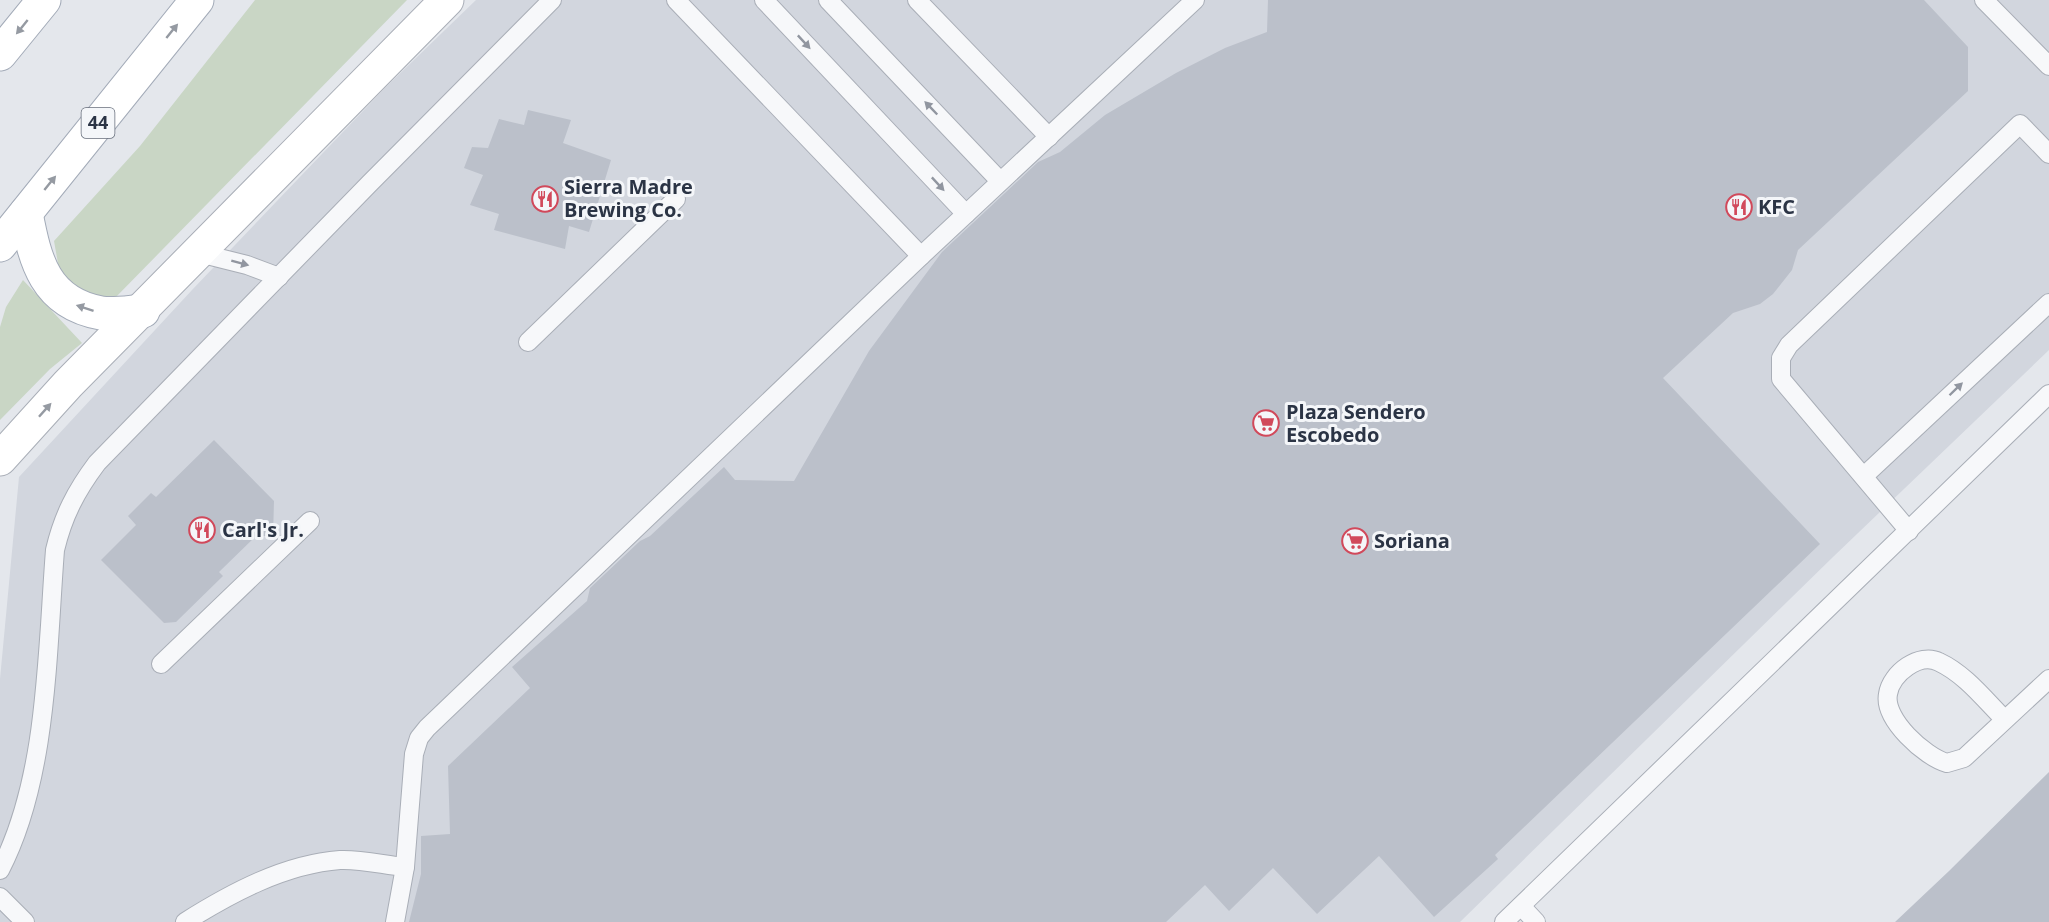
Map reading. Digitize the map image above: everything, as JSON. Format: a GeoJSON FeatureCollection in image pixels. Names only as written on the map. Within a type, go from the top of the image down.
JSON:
{"type":"FeatureCollection","features":[{"type":"Feature","properties":{"kind":"street"},"geometry":{"type":"LineString","coordinates":[[0,54],[44,0]]}},
{"type":"Feature","properties":{"kind":"street","name":"44"},"geometry":{"type":"LineString","coordinates":[[0,245],[197,0]]}},
{"type":"Feature","properties":{"kind":"street"},"geometry":{"type":"LineString","coordinates":[[0,459],[68,384],[143,311],[447,0]]}},
{"type":"Feature","properties":{"kind":"street"},"geometry":{"type":"LineString","coordinates":[[26,213],[33,254],[48,282],[67,302],[102,314],[143,311]]}},
{"type":"Feature","properties":{"kind":"lane"},"geometry":{"type":"LineString","coordinates":[[0,870],[18,827],[39,744],[55,550],[61,523],[74,494],[97,463],[552,0]]}},
{"type":"Feature","properties":{"kind":"lane"},"geometry":{"type":"LineString","coordinates":[[676,0],[921,256]]}},
{"type":"Feature","properties":{"kind":"lane"},"geometry":{"type":"LineString","coordinates":[[764,0],[966,214]]}},
{"type":"Feature","properties":{"kind":"lane"},"geometry":{"type":"LineString","coordinates":[[828,0],[1000,181]]}},
{"type":"Feature","properties":{"kind":"lane"},"geometry":{"type":"LineString","coordinates":[[916,0],[1049,137]]}},
{"type":"Feature","properties":{"kind":"lane"},"geometry":{"type":"LineString","coordinates":[[395,922],[405,867],[414,754],[419,738],[427,728],[1000,181],[1195,0]]}},
{"type":"Feature","properties":{"kind":"lane"},"geometry":{"type":"LineString","coordinates":[[1984,0],[2049,66]]}},
{"type":"Feature","properties":{"kind":"lane"},"geometry":{"type":"LineString","coordinates":[[1909,531],[1787,388],[1781,379],[1781,358],[1789,345],[2020,124],[2049,154]]}},
{"type":"Feature","properties":{"kind":"lane"},"geometry":{"type":"LineString","coordinates":[[528,342],[676,199]]}},
{"type":"Feature","properties":{"kind":"lane"},"geometry":{"type":"LineString","coordinates":[[199,253],[248,265],[279,277]]}},
{"type":"Feature","properties":{"kind":"lane"},"geometry":{"type":"LineString","coordinates":[[1864,476],[2049,303]]}},
{"type":"Feature","properties":{"kind":"lane"},"geometry":{"type":"LineString","coordinates":[[1504,922],[2049,394]]}},
{"type":"Feature","properties":{"kind":"lane"},"geometry":{"type":"LineString","coordinates":[[161,664],[310,521]]}},
{"type":"Feature","properties":{"kind":"lane"},"geometry":{"type":"LineString","coordinates":[[2005,720],[1955,672],[1938,661],[1925,658],[1915,661],[1892,681],[1887,695],[1889,709],[1907,735],[1929,755],[1947,763],[1964,758],[2005,720],[2049,679]]}},
{"type":"Feature","properties":{"kind":"lane"},"geometry":{"type":"LineString","coordinates":[[185,922],[267,878],[299,868],[340,860],[405,867]]}},
{"type":"Feature","properties":{"kind":"lane"},"geometry":{"type":"LineString","coordinates":[[0,897],[25,922]]}},
{"type":"Feature","properties":{"kind":"lane"},"geometry":{"type":"LineString","coordinates":[[1521,906],[1536,922]]}},
{"type":"Feature","properties":{"kind":"shaded area"},"geometry":{"type":"Polygon","coordinates":[[[476,0],[2049,0],[2049,350],[1833,557],[1460,922],[0,922],[0,679],[19,477],[192,290],[385,88],[476,0]]]}},
{"type":"Feature","properties":{"kind":"green space"},"geometry":{"type":"Polygon","coordinates":[[[255,0],[407,0],[115,298],[81,293],[59,269],[54,241],[140,146],[255,0]]]}},
{"type":"Feature","properties":{"kind":"green space"},"geometry":{"type":"Polygon","coordinates":[[[23,280],[82,343],[50,369],[0,420],[0,327],[6,307],[23,280]]]}},
{"type":"Feature","properties":{"kind":"building","name":"Plaza Sendero Escobedo"},"geometry":{"type":"Polygon","coordinates":[[[1268,0],[1924,0],[1968,47],[1968,91],[1798,250],[1792,270],[1773,294],[1760,304],[1733,313],[1663,378],[1820,544],[1495,855],[1498,859],[1434,917],[1379,856],[1317,914],[1273,868],[1229,911],[1205,885],[1166,922],[409,922],[421,874],[421,836],[450,834],[448,766],[530,688],[512,667],[587,601],[590,588],[724,467],[735,480],[794,481],[869,351],[942,252],[1038,162],[1060,152],[1105,115],[1176,73],[1225,48],[1267,32],[1268,0]]]}},
{"type":"Feature","properties":{"kind":"building"},"geometry":{"type":"Polygon","coordinates":[[[528,110],[571,120],[563,143],[611,160],[589,232],[569,226],[565,249],[494,230],[499,214],[470,205],[483,175],[464,168],[472,147],[488,148],[499,119],[524,125],[528,110]]]}},
{"type":"Feature","properties":{"kind":"building","name":"Carl's Jr."},"geometry":{"type":"Polygon","coordinates":[[[214,440],[274,501],[273,536],[256,536],[219,572],[223,576],[176,622],[164,623],[101,560],[136,525],[128,516],[151,493],[156,497],[214,440]]]}},
{"type":"Feature","properties":{"kind":"building"},"geometry":{"type":"Polygon","coordinates":[[[2049,772],[2049,922],[1895,922],[1949,871],[2049,772]]]}},
{"type":"Feature","properties":{"kind":"place","name":"Sierra Madre Brewing Co."},"geometry":{"type":"Point","coordinates":[545,199]}},
{"type":"Feature","properties":{"kind":"place","name":"KFC"},"geometry":{"type":"Point","coordinates":[1739,207]}},
{"type":"Feature","properties":{"kind":"place","name":"Plaza Sendero Escobedo"},"geometry":{"type":"Point","coordinates":[1266,423]}},
{"type":"Feature","properties":{"kind":"place","name":"Carl's Jr."},"geometry":{"type":"Point","coordinates":[202,530]}},
{"type":"Feature","properties":{"kind":"place","name":"Soriana"},"geometry":{"type":"Point","coordinates":[1355,541]}}]}
